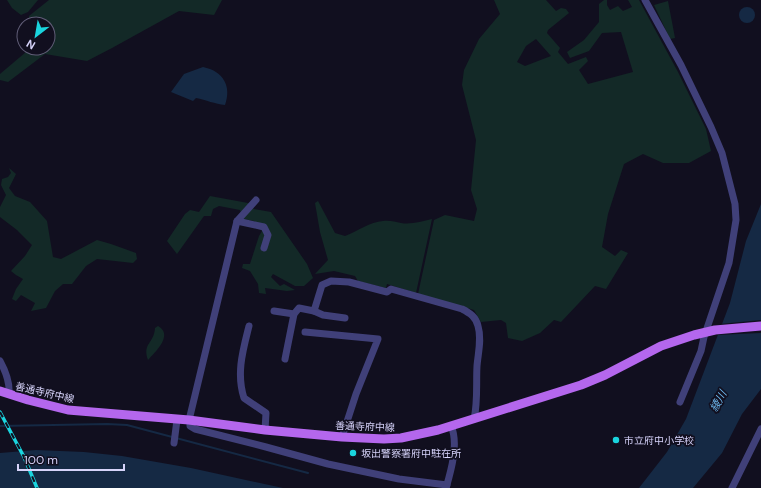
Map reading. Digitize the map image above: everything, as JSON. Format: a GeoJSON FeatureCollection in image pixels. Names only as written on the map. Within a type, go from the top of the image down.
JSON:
{"type":"FeatureCollection","features":[{"type":"Feature","properties":{"kind":"main road","name":"善通寺府中線"},"geometry":{"type":"LineString","coordinates":[[4,393],[68,410],[189,420],[265,430],[342,437],[384,439],[401,438],[438,430],[581,385],[605,375],[661,346],[710,331],[761,326]]}},
{"type":"Feature","properties":{"kind":"street"},"geometry":{"type":"LineString","coordinates":[[645,0],[681,64],[711,127],[722,153],[735,204],[736,220],[729,263],[710,331],[680,402]]}},
{"type":"Feature","properties":{"kind":"street"},"geometry":{"type":"LineString","coordinates":[[256,200],[237,221],[189,420],[190,426],[195,429],[266,446],[328,464],[446,487],[454,453],[453,430],[451,426]]}},
{"type":"Feature","properties":{"kind":"street"},"geometry":{"type":"LineString","coordinates":[[237,221],[264,227],[268,235],[264,248]]}},
{"type":"Feature","properties":{"kind":"street"},"geometry":{"type":"LineString","coordinates":[[314,312],[322,284],[331,281],[349,282],[387,292],[391,289],[462,309],[472,314],[478,325],[480,336],[477,367],[476,409],[474,419]]}},
{"type":"Feature","properties":{"kind":"street"},"geometry":{"type":"LineString","coordinates":[[285,359],[294,314],[299,308],[323,316],[345,318]]}},
{"type":"Feature","properties":{"kind":"street"},"geometry":{"type":"LineString","coordinates":[[274,311],[294,314]]}},
{"type":"Feature","properties":{"kind":"street"},"geometry":{"type":"LineString","coordinates":[[249,326],[240,370],[242,392],[244,398],[266,413],[265,430]]}},
{"type":"Feature","properties":{"kind":"street"},"geometry":{"type":"LineString","coordinates":[[305,332],[378,339],[356,394],[342,437]]}},
{"type":"Feature","properties":{"kind":"street"},"geometry":{"type":"LineString","coordinates":[[0,361],[8,378],[10,387],[4,393]]}},
{"type":"Feature","properties":{"kind":"street"},"geometry":{"type":"LineString","coordinates":[[175,438],[177,420]]}},
{"type":"Feature","properties":{"kind":"street"},"geometry":{"type":"LineString","coordinates":[[732,488],[761,429]]}},
{"type":"Feature","properties":{"kind":"green space"},"geometry":{"type":"Polygon","coordinates":[[[7,0],[38,0],[28,12],[21,15],[12,8],[7,0]]]}},
{"type":"Feature","properties":{"kind":"green space"},"geometry":{"type":"Polygon","coordinates":[[[49,0],[222,0],[214,15],[179,11],[87,61],[56,56],[56,16],[29,16],[49,0]]]}},
{"type":"Feature","properties":{"kind":"green space"},"geometry":{"type":"Polygon","coordinates":[[[494,0],[546,0],[556,11],[561,8],[566,9],[569,13],[548,30],[547,33],[560,48],[558,52],[568,64],[586,57],[588,61],[579,70],[588,84],[633,72],[621,32],[602,33],[589,51],[570,58],[567,52],[584,40],[599,22],[599,4],[604,0],[607,0],[607,5],[610,10],[618,6],[623,11],[632,7],[628,0],[639,0],[678,72],[706,129],[711,151],[689,163],[663,163],[643,154],[624,164],[608,214],[602,247],[615,256],[621,250],[628,253],[606,289],[595,286],[561,322],[554,320],[540,333],[522,341],[508,338],[506,323],[501,320],[481,322],[474,310],[418,294],[434,220],[445,215],[474,221],[477,209],[471,190],[476,140],[462,85],[464,70],[479,39],[500,14],[494,0]],[[536,39],[526,46],[517,62],[525,66],[551,56],[536,39]]]}},
{"type":"Feature","properties":{"kind":"green space"},"geometry":{"type":"Polygon","coordinates":[[[668,1],[675,38],[670,39],[654,5],[668,1]]]}},
{"type":"Feature","properties":{"kind":"green space"},"geometry":{"type":"Polygon","coordinates":[[[21,56],[42,56],[8,82],[0,80],[0,74],[21,56]]]}},
{"type":"Feature","properties":{"kind":"green space"},"geometry":{"type":"Polygon","coordinates":[[[9,168],[16,174],[9,188],[15,196],[30,202],[47,221],[53,257],[61,259],[97,240],[136,253],[137,259],[133,263],[97,259],[86,266],[72,284],[63,284],[55,291],[46,308],[31,311],[35,303],[21,295],[16,301],[12,299],[16,289],[23,279],[11,271],[25,256],[32,245],[17,230],[0,217],[0,207],[6,195],[1,185],[2,179],[8,177],[11,173],[9,168]]]}},
{"type":"Feature","properties":{"kind":"green space"},"geometry":{"type":"Polygon","coordinates":[[[210,196],[248,203],[254,209],[271,212],[307,264],[313,278],[304,286],[295,286],[273,274],[271,277],[280,286],[284,284],[295,290],[287,291],[265,288],[266,294],[259,293],[258,284],[250,271],[242,268],[243,264],[250,264],[262,231],[254,221],[243,219],[240,210],[219,206],[213,209],[211,216],[204,216],[177,254],[167,241],[185,214],[190,210],[199,212],[210,196]]]}},
{"type":"Feature","properties":{"kind":"green space"},"geometry":{"type":"Polygon","coordinates":[[[318,201],[335,233],[345,236],[378,222],[388,221],[409,224],[432,219],[416,293],[387,284],[386,288],[358,281],[355,276],[334,271],[315,274],[328,260],[320,232],[315,203],[318,201]]]}},
{"type":"Feature","properties":{"kind":"green space"},"geometry":{"type":"Polygon","coordinates":[[[158,326],[164,334],[164,339],[148,360],[146,350],[153,337],[155,328],[158,326]]]}},
{"type":"Feature","properties":{"kind":"water"},"geometry":{"type":"Polygon","coordinates":[[[744,7],[750,7],[755,12],[753,21],[750,23],[744,23],[739,18],[739,12],[744,7]]]}},
{"type":"Feature","properties":{"kind":"water"},"geometry":{"type":"Polygon","coordinates":[[[203,67],[216,72],[224,80],[227,92],[225,105],[196,98],[193,101],[171,92],[184,74],[203,67]]]}},
{"type":"Feature","properties":{"kind":"water","name":"綾川"},"geometry":{"type":"Polygon","coordinates":[[[761,204],[761,389],[742,414],[722,453],[693,488],[639,488],[667,452],[686,419],[730,303],[746,241],[761,204]]]}},
{"type":"Feature","properties":{"kind":"water"},"geometry":{"type":"Polygon","coordinates":[[[36,450],[84,452],[122,456],[191,468],[283,488],[0,488],[0,453],[36,450]]]}},
{"type":"Feature","properties":{"kind":"pier"},"geometry":{"type":"Polygon","coordinates":[[[761,320],[761,333],[716,335],[720,324],[761,320]]]}},
{"type":"Feature","properties":{"kind":"waterway"},"geometry":{"type":"LineString","coordinates":[[0,426],[127,425],[308,473]]}},
{"type":"Feature","properties":{"kind":"railway"},"geometry":{"type":"LineString","coordinates":[[0,412],[24,457],[37,488]]}},
{"type":"Feature","properties":{"kind":"place","name":"市立府中小学校"},"geometry":{"type":"Point","coordinates":[616,440]}},
{"type":"Feature","properties":{"kind":"place","name":"坂出警察署府中駐在所"},"geometry":{"type":"Point","coordinates":[353,453]}}]}
